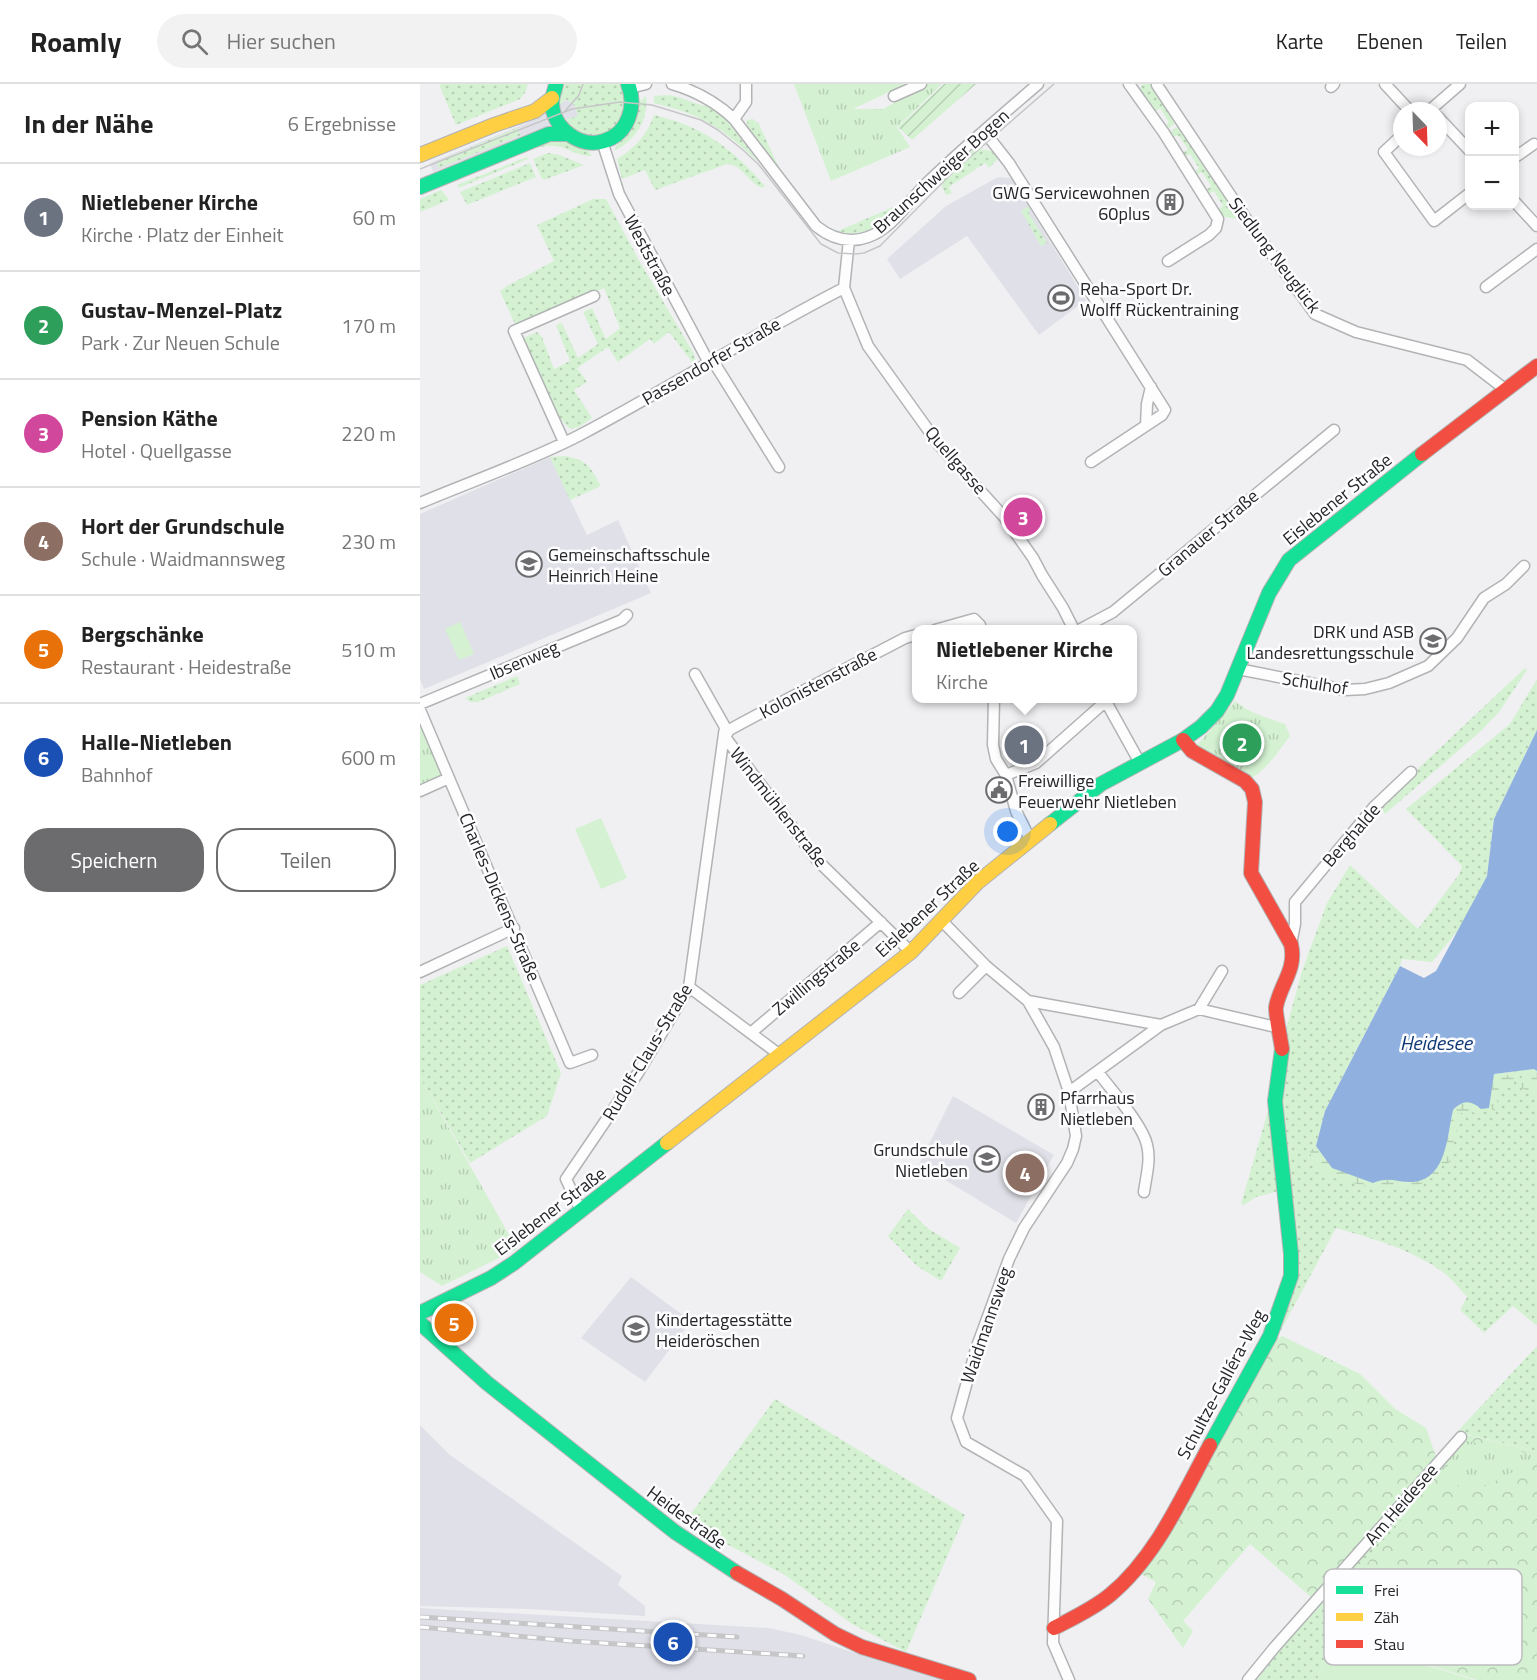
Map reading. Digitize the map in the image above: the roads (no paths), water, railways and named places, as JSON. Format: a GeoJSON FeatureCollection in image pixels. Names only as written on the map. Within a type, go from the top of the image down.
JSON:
{"type":"FeatureCollection","features":[{"type":"Feature","properties":{"kind":"street"},"geometry":{"type":"LineString","coordinates":[[556,84],[552,98],[555,118],[567,134]]}},
{"type":"Feature","properties":{"kind":"street"},"geometry":{"type":"LineString","coordinates":[[420,187],[549,134],[567,134],[586,142],[602,141],[616,135],[629,119],[632,106],[629,86],[646,84]]}},
{"type":"Feature","properties":{"kind":"street"},"geometry":{"type":"LineString","coordinates":[[672,84],[694,91],[719,105],[734,119],[816,226],[829,235],[849,240],[844,288]]}},
{"type":"Feature","properties":{"kind":"street"},"geometry":{"type":"LineString","coordinates":[[734,119],[746,102],[746,84]]}},
{"type":"Feature","properties":{"kind":"street"},"geometry":{"type":"LineString","coordinates":[[894,96],[921,84]]}},
{"type":"Feature","properties":{"kind":"street","name":"Braunschweiger Bogen"},"geometry":{"type":"LineString","coordinates":[[849,240],[866,238],[890,223],[927,183],[1038,84]]}},
{"type":"Feature","properties":{"kind":"street","name":"Siedlung Neuglück"},"geometry":{"type":"LineString","coordinates":[[1129,84],[1164,133],[1218,219],[1216,228],[1209,234],[1168,261]]}},
{"type":"Feature","properties":{"kind":"street"},"geometry":{"type":"LineString","coordinates":[[1385,84],[1402,102]]}},
{"type":"Feature","properties":{"kind":"street"},"geometry":{"type":"LineString","coordinates":[[1439,102],[1460,84]]}},
{"type":"Feature","properties":{"kind":"street","name":"Siedlung Neuglück"},"geometry":{"type":"LineString","coordinates":[[1158,85],[1247,220],[1315,315],[1356,332],[1467,360],[1506,390]]}},
{"type":"Feature","properties":{"kind":"street"},"geometry":{"type":"LineString","coordinates":[[420,155],[535,111],[552,98]]}},
{"type":"Feature","properties":{"kind":"street"},"geometry":{"type":"LineString","coordinates":[[1447,127],[1465,146]]}},
{"type":"Feature","properties":{"kind":"street"},"geometry":{"type":"LineString","coordinates":[[984,131],[1009,163],[1165,410],[1162,415],[1091,462]]}},
{"type":"Feature","properties":{"kind":"street","name":"Weststraße"},"geometry":{"type":"LineString","coordinates":[[602,141],[619,194],[711,362],[779,466]]}},
{"type":"Feature","properties":{"kind":"street"},"geometry":{"type":"LineString","coordinates":[[1393,144],[1384,152],[1434,220],[1465,197]]}},
{"type":"Feature","properties":{"kind":"street"},"geometry":{"type":"LineString","coordinates":[[1518,156],[1534,144]]}},
{"type":"Feature","properties":{"kind":"street"},"geometry":{"type":"LineString","coordinates":[[1519,206],[1537,226]]}},
{"type":"Feature","properties":{"kind":"street"},"geometry":{"type":"LineString","coordinates":[[1486,287],[1537,249]]}},
{"type":"Feature","properties":{"kind":"street","name":"Passendorfer Straße"},"geometry":{"type":"LineString","coordinates":[[420,503],[579,435],[799,310],[844,288]]}},
{"type":"Feature","properties":{"kind":"street","name":"Quellgasse"},"geometry":{"type":"LineString","coordinates":[[844,288],[868,346],[939,445],[1005,518],[1033,558],[1072,625]]}},
{"type":"Feature","properties":{"kind":"street"},"geometry":{"type":"LineString","coordinates":[[564,442],[514,332],[594,296]]}},
{"type":"Feature","properties":{"kind":"street","name":"Eislebener Straße"},"geometry":{"type":"LineString","coordinates":[[420,1313],[491,1278],[514,1263],[911,952],[978,882],[1030,839],[1101,784],[1183,740],[1201,727],[1217,711],[1227,695],[1269,593],[1289,560],[1537,366]]}},
{"type":"Feature","properties":{"kind":"street"},"geometry":{"type":"LineString","coordinates":[[1146,425],[1151,387]]}},
{"type":"Feature","properties":{"kind":"street","name":"Granauer Straße"},"geometry":{"type":"LineString","coordinates":[[1088,625],[1113,612],[1334,429]]}},
{"type":"Feature","properties":{"kind":"street","name":"Schulhof"},"geometry":{"type":"LineString","coordinates":[[1238,669],[1345,690],[1365,689],[1389,683],[1428,666],[1457,638],[1484,598],[1506,584],[1524,566]]}},
{"type":"Feature","properties":{"kind":"street","name":"Ibsenweg"},"geometry":{"type":"LineString","coordinates":[[420,704],[622,620],[627,615]]}},
{"type":"Feature","properties":{"kind":"street"},"geometry":{"type":"LineString","coordinates":[[953,625],[974,619],[980,625]]}},
{"type":"Feature","properties":{"kind":"street","name":"Kolonistenstraße"},"geometry":{"type":"LineString","coordinates":[[725,737],[729,730],[912,636]]}},
{"type":"Feature","properties":{"kind":"street"},"geometry":{"type":"LineString","coordinates":[[695,674],[725,728],[725,737]]}},
{"type":"Feature","properties":{"kind":"street"},"geometry":{"type":"LineString","coordinates":[[994,703],[993,745],[996,759],[1006,776],[1016,811],[1030,839]]}},
{"type":"Feature","properties":{"kind":"street"},"geometry":{"type":"LineString","coordinates":[[1006,776],[1035,763],[1105,703]]}},
{"type":"Feature","properties":{"kind":"street"},"geometry":{"type":"LineString","coordinates":[[1107,703],[1140,763]]}},
{"type":"Feature","properties":{"kind":"street","name":"Charles-Dickens-Straße"},"geometry":{"type":"LineString","coordinates":[[420,710],[570,1063],[592,1054]]}},
{"type":"Feature","properties":{"kind":"street","name":"Windmühlenstraße"},"geometry":{"type":"LineString","coordinates":[[725,737],[817,860],[911,952]]}},
{"type":"Feature","properties":{"kind":"street","name":"Rudolf-Claus-Straße"},"geometry":{"type":"LineString","coordinates":[[581,1211],[566,1179],[638,1073],[690,987],[725,737]]}},
{"type":"Feature","properties":{"kind":"street"},"geometry":{"type":"LineString","coordinates":[[1183,740],[1192,751],[1245,781],[1252,789],[1255,802],[1251,873],[1291,944]]}},
{"type":"Feature","properties":{"kind":"street","name":"Berghalde"},"geometry":{"type":"LineString","coordinates":[[1278,923],[1374,807],[1411,772]]}},
{"type":"Feature","properties":{"kind":"street"},"geometry":{"type":"LineString","coordinates":[[420,791],[449,778]]}},
{"type":"Feature","properties":{"kind":"street"},"geometry":{"type":"LineString","coordinates":[[1291,944],[1295,924],[1294,902]]}},
{"type":"Feature","properties":{"kind":"street","name":"Waidmannsweg"},"geometry":{"type":"LineString","coordinates":[[942,921],[986,966],[1028,1001],[1054,1047],[1069,1092],[1076,1136],[1073,1149],[1067,1163],[1024,1228],[1009,1259],[976,1349],[957,1418],[966,1442],[1025,1476],[1057,1521],[1053,1643],[1070,1680]]}},
{"type":"Feature","properties":{"kind":"street","name":"Zwillingstraße"},"geometry":{"type":"LineString","coordinates":[[752,1032],[881,922]]}},
{"type":"Feature","properties":{"kind":"street"},"geometry":{"type":"LineString","coordinates":[[420,972],[514,928]]}},
{"type":"Feature","properties":{"kind":"street","name":"Schultze-Galléra-Weg"},"geometry":{"type":"LineString","coordinates":[[1054,1628],[1100,1602],[1128,1578],[1149,1552],[1167,1524],[1270,1336],[1282,1306],[1291,1276],[1291,1254],[1275,1101],[1281,1067],[1280,1028],[1275,1009],[1292,965],[1294,956],[1291,944]]}},
{"type":"Feature","properties":{"kind":"street"},"geometry":{"type":"LineString","coordinates":[[959,993],[986,966]]}},
{"type":"Feature","properties":{"kind":"street"},"geometry":{"type":"LineString","coordinates":[[1069,1092],[1161,1025],[1199,1009],[1222,971]]}},
{"type":"Feature","properties":{"kind":"street"},"geometry":{"type":"LineString","coordinates":[[690,987],[780,1055]]}},
{"type":"Feature","properties":{"kind":"street"},"geometry":{"type":"LineString","coordinates":[[1028,1001],[1161,1025]]}},
{"type":"Feature","properties":{"kind":"street"},"geometry":{"type":"LineString","coordinates":[[1199,1009],[1280,1028]]}},
{"type":"Feature","properties":{"kind":"street"},"geometry":{"type":"LineString","coordinates":[[1098,1072],[1142,1131],[1147,1145],[1148,1158],[1144,1192]]}},
{"type":"Feature","properties":{"kind":"street","name":"Heidestraße"},"geometry":{"type":"LineString","coordinates":[[420,1323],[514,1405],[675,1532],[726,1567],[782,1599],[835,1634],[862,1647],[969,1680]]}},
{"type":"Feature","properties":{"kind":"street","name":"Am Heidesee"},"geometry":{"type":"LineString","coordinates":[[1345,1569],[1461,1437]]}},
{"type":"Feature","properties":{"kind":"street","name":"Am Heidesee"},"geometry":{"type":"LineString","coordinates":[[1248,1680],[1324,1593]]}},
{"type":"Feature","properties":{"kind":"water","name":"Heidesee"},"geometry":{"type":"Polygon","coordinates":[[[1537,730],[1537,1071],[1534,1069],[1494,1074],[1489,1108],[1481,1109],[1467,1102],[1453,1110],[1444,1154],[1433,1173],[1425,1179],[1414,1182],[1389,1180],[1373,1183],[1332,1168],[1316,1146],[1325,1111],[1400,966],[1424,978],[1436,971],[1487,876],[1494,819],[1537,730]]]}},
{"type":"Feature","properties":{"kind":"tram line"},"geometry":{"type":"LineString","coordinates":[[565,111],[579,95],[583,84]]}},
{"type":"Feature","properties":{"kind":"tram line"},"geometry":{"type":"LineString","coordinates":[[420,169],[572,109],[620,102],[652,105],[701,120],[718,130],[759,165],[821,244],[838,253],[864,253],[880,246],[953,172],[1054,84]]}},
{"type":"Feature","properties":{"kind":"railway"},"geometry":{"type":"LineString","coordinates":[[420,1617],[737,1637]]}},
{"type":"Feature","properties":{"kind":"railway"},"geometry":{"type":"LineString","coordinates":[[420,1627],[571,1641],[803,1656]]}},
{"type":"Feature","properties":{"kind":"place","name":"GWG Servicewohnen 60plus"},"geometry":{"type":"Point","coordinates":[1170,202]}},
{"type":"Feature","properties":{"kind":"place","name":"Reha-Sport Dr. Wolff Rückentraining"},"geometry":{"type":"Point","coordinates":[1061,298]}},
{"type":"Feature","properties":{"kind":"place","name":"Pension Käthe"},"geometry":{"type":"Point","coordinates":[1023,517]}},
{"type":"Feature","properties":{"kind":"place","name":"Gemeinschaftsschule Heinrich Heine"},"geometry":{"type":"Point","coordinates":[529,564]}},
{"type":"Feature","properties":{"kind":"place","name":"DRK und ASB Landesrettungsschule"},"geometry":{"type":"Point","coordinates":[1433,641]}},
{"type":"Feature","properties":{"kind":"place","name":"Gustav-Menzel-Platz"},"geometry":{"type":"Point","coordinates":[1242,743]}},
{"type":"Feature","properties":{"kind":"place","name":"Nietlebener Kirche"},"geometry":{"type":"Point","coordinates":[1024,745]}},
{"type":"Feature","properties":{"kind":"place","name":"Freiwillige Feuerwehr Nietleben"},"geometry":{"type":"Point","coordinates":[999,790]}},
{"type":"Feature","properties":{"kind":"place","name":"Pfarrhaus Nietleben"},"geometry":{"type":"Point","coordinates":[1041,1107]}},
{"type":"Feature","properties":{"kind":"place","name":"Grundschule Nietleben"},"geometry":{"type":"Point","coordinates":[987,1159]}},
{"type":"Feature","properties":{"kind":"place","name":"Hort der Grundschule"},"geometry":{"type":"Point","coordinates":[1025,1173]}},
{"type":"Feature","properties":{"kind":"place","name":"Bergschänke"},"geometry":{"type":"Point","coordinates":[454,1323]}},
{"type":"Feature","properties":{"kind":"place","name":"Kindertagesstätte Heideröschen"},"geometry":{"type":"Point","coordinates":[636,1329]}},
{"type":"Feature","properties":{"kind":"place","name":"Halle-Nietleben"},"geometry":{"type":"Point","coordinates":[673,1642]}}]}
